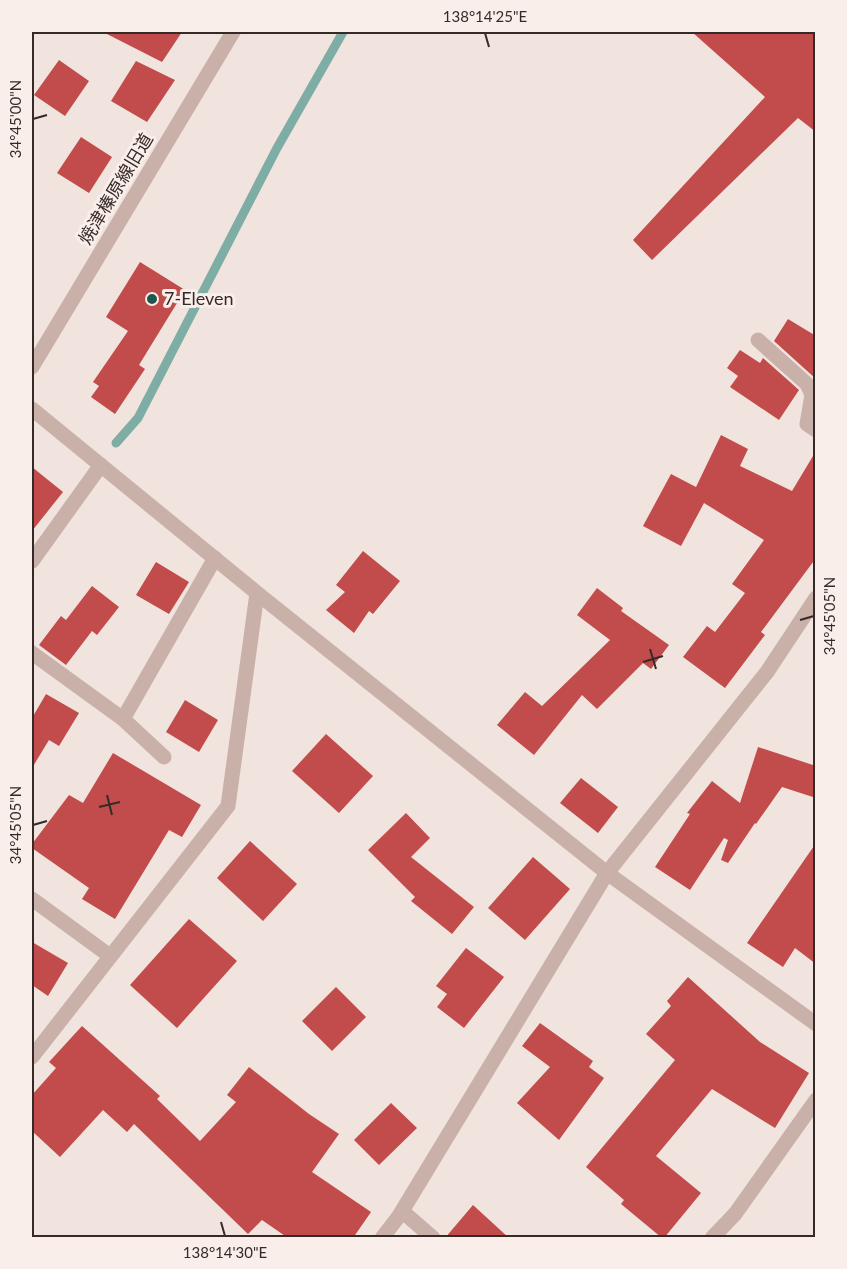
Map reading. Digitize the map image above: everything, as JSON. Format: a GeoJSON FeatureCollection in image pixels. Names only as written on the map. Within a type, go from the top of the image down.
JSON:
{"type":"FeatureCollection","features":[{"type":"Feature","properties":{"kind":"street","name":"焼津榛原線旧道"},"geometry":{"type":"LineString","coordinates":[[32,367],[232,32]]}},
{"type":"Feature","properties":{"kind":"street"},"geometry":{"type":"LineString","coordinates":[[758,340],[807,384],[812,395],[807,424],[816,430]]}},
{"type":"Feature","properties":{"kind":"street"},"geometry":{"type":"LineString","coordinates":[[32,409],[257,593],[607,873],[816,1024]]}},
{"type":"Feature","properties":{"kind":"street"},"geometry":{"type":"LineString","coordinates":[[32,561],[101,465]]}},
{"type":"Feature","properties":{"kind":"street"},"geometry":{"type":"LineString","coordinates":[[123,719],[215,558]]}},
{"type":"Feature","properties":{"kind":"street"},"geometry":{"type":"LineString","coordinates":[[32,1057],[228,806],[257,593]]}},
{"type":"Feature","properties":{"kind":"street"},"geometry":{"type":"LineString","coordinates":[[382,1238],[402,1211],[607,873],[767,672],[816,598]]}},
{"type":"Feature","properties":{"kind":"street"},"geometry":{"type":"LineString","coordinates":[[32,653],[123,719],[164,757]]}},
{"type":"Feature","properties":{"kind":"street"},"geometry":{"type":"LineString","coordinates":[[32,899],[110,956]]}},
{"type":"Feature","properties":{"kind":"street"},"geometry":{"type":"LineString","coordinates":[[712,1238],[735,1214],[816,1100]]}},
{"type":"Feature","properties":{"kind":"street"},"geometry":{"type":"LineString","coordinates":[[402,1211],[433,1238]]}},
{"type":"Feature","properties":{"kind":"building"},"geometry":{"type":"Polygon","coordinates":[[[103,32],[182,32],[162,62],[103,32]]]}},
{"type":"Feature","properties":{"kind":"building"},"geometry":{"type":"Polygon","coordinates":[[[692,32],[816,32],[816,132],[798,118],[652,260],[633,240],[765,97],[692,32]]]}},
{"type":"Feature","properties":{"kind":"building"},"geometry":{"type":"Polygon","coordinates":[[[59,60],[89,81],[65,116],[34,95],[59,60]]]}},
{"type":"Feature","properties":{"kind":"building"},"geometry":{"type":"Polygon","coordinates":[[[136,61],[175,80],[147,122],[111,101],[136,61]]]}},
{"type":"Feature","properties":{"kind":"building"},"geometry":{"type":"Polygon","coordinates":[[[81,137],[112,157],[89,193],[57,173],[81,137]]]}},
{"type":"Feature","properties":{"kind":"building"},"geometry":{"type":"Polygon","coordinates":[[[140,262],[185,290],[139,365],[145,369],[115,414],[91,397],[99,386],[93,382],[128,331],[106,317],[140,262]]]}},
{"type":"Feature","properties":{"kind":"building"},"geometry":{"type":"Polygon","coordinates":[[[788,319],[816,336],[816,379],[774,341],[788,319]]]}},
{"type":"Feature","properties":{"kind":"building"},"geometry":{"type":"Polygon","coordinates":[[[740,350],[760,363],[763,358],[799,390],[779,420],[730,387],[738,376],[727,368],[740,350]]]}},
{"type":"Feature","properties":{"kind":"building"},"geometry":{"type":"Polygon","coordinates":[[[721,435],[748,449],[740,466],[792,491],[816,451],[816,558],[761,632],[765,635],[725,688],[683,657],[707,626],[715,632],[745,593],[732,584],[764,540],[704,503],[681,546],[643,526],[671,474],[696,487],[721,435]]]}},
{"type":"Feature","properties":{"kind":"building"},"geometry":{"type":"Polygon","coordinates":[[[32,467],[63,492],[32,531],[32,467]]]}},
{"type":"Feature","properties":{"kind":"building"},"geometry":{"type":"Polygon","coordinates":[[[363,551],[400,581],[373,614],[369,611],[354,633],[326,610],[345,592],[336,585],[363,551]]]}},
{"type":"Feature","properties":{"kind":"building"},"geometry":{"type":"Polygon","coordinates":[[[156,562],[189,582],[169,614],[136,595],[156,562]]]}},
{"type":"Feature","properties":{"kind":"building"},"geometry":{"type":"Polygon","coordinates":[[[92,586],[119,607],[97,635],[92,631],[66,665],[39,645],[61,616],[66,620],[92,586]]]}},
{"type":"Feature","properties":{"kind":"building"},"geometry":{"type":"Polygon","coordinates":[[[597,588],[623,608],[621,611],[669,645],[651,669],[643,663],[597,709],[582,695],[534,755],[497,725],[525,692],[542,706],[610,640],[577,615],[597,588]]]}},
{"type":"Feature","properties":{"kind":"building"},"geometry":{"type":"Polygon","coordinates":[[[46,694],[79,713],[59,746],[49,740],[32,768],[32,718],[46,694]]]}},
{"type":"Feature","properties":{"kind":"building"},"geometry":{"type":"Polygon","coordinates":[[[185,700],[218,720],[199,752],[166,732],[185,700]]]}},
{"type":"Feature","properties":{"kind":"building"},"geometry":{"type":"Polygon","coordinates":[[[326,734],[373,776],[339,813],[292,771],[326,734]]]}},
{"type":"Feature","properties":{"kind":"building"},"geometry":{"type":"Polygon","coordinates":[[[758,747],[816,766],[816,798],[782,787],[728,863],[721,860],[728,840],[724,838],[690,890],[655,867],[690,814],[687,813],[712,781],[740,803],[758,747]]]}},
{"type":"Feature","properties":{"kind":"building"},"geometry":{"type":"Polygon","coordinates":[[[113,753],[201,805],[182,837],[169,830],[115,919],[82,899],[89,888],[32,848],[32,844],[69,795],[83,803],[113,753]]]}},
{"type":"Feature","properties":{"kind":"building"},"geometry":{"type":"Polygon","coordinates":[[[581,778],[618,807],[598,833],[560,803],[581,778]]]}},
{"type":"Feature","properties":{"kind":"building"},"geometry":{"type":"Polygon","coordinates":[[[406,813],[430,838],[411,857],[474,907],[452,934],[411,901],[415,897],[368,850],[406,813]]]}},
{"type":"Feature","properties":{"kind":"building"},"geometry":{"type":"Polygon","coordinates":[[[250,841],[297,884],[263,921],[217,878],[250,841]]]}},
{"type":"Feature","properties":{"kind":"building"},"geometry":{"type":"Polygon","coordinates":[[[816,843],[816,964],[795,948],[783,967],[747,943],[816,843]]]}},
{"type":"Feature","properties":{"kind":"building"},"geometry":{"type":"Polygon","coordinates":[[[533,857],[570,889],[525,940],[488,908],[533,857]]]}},
{"type":"Feature","properties":{"kind":"building"},"geometry":{"type":"Polygon","coordinates":[[[189,919],[237,961],[177,1028],[130,985],[189,919]]]}},
{"type":"Feature","properties":{"kind":"building"},"geometry":{"type":"Polygon","coordinates":[[[32,942],[68,963],[48,996],[32,985],[32,942]]]}},
{"type":"Feature","properties":{"kind":"building"},"geometry":{"type":"Polygon","coordinates":[[[466,948],[504,977],[464,1028],[437,1007],[447,994],[436,986],[466,948]]]}},
{"type":"Feature","properties":{"kind":"building"},"geometry":{"type":"Polygon","coordinates":[[[688,977],[760,1042],[809,1073],[775,1128],[712,1089],[656,1156],[701,1193],[662,1238],[621,1204],[624,1200],[586,1167],[675,1060],[646,1034],[671,1006],[667,1001],[688,977]]]}},
{"type":"Feature","properties":{"kind":"building"},"geometry":{"type":"Polygon","coordinates":[[[336,987],[366,1017],[332,1051],[302,1021],[336,987]]]}},
{"type":"Feature","properties":{"kind":"building"},"geometry":{"type":"Polygon","coordinates":[[[540,1023],[593,1061],[589,1067],[604,1078],[559,1140],[517,1103],[550,1067],[522,1046],[540,1023]]]}},
{"type":"Feature","properties":{"kind":"building"},"geometry":{"type":"Polygon","coordinates":[[[82,1026],[160,1096],[157,1099],[200,1141],[236,1102],[227,1095],[249,1067],[309,1114],[339,1134],[312,1172],[371,1212],[353,1238],[288,1238],[262,1220],[248,1234],[134,1124],[127,1132],[103,1110],[60,1157],[32,1131],[32,1095],[56,1068],[49,1062],[82,1026]]]}},
{"type":"Feature","properties":{"kind":"building"},"geometry":{"type":"Polygon","coordinates":[[[391,1103],[417,1128],[379,1165],[354,1140],[391,1103]]]}},
{"type":"Feature","properties":{"kind":"building"},"geometry":{"type":"Polygon","coordinates":[[[473,1205],[509,1238],[445,1238],[473,1205]]]}},
{"type":"Feature","properties":{"kind":"waterway"},"geometry":{"type":"LineString","coordinates":[[116,443],[138,418],[277,148],[343,32]]}},
{"type":"Feature","properties":{"kind":"place","name":"7-Eleven"},"geometry":{"type":"Point","coordinates":[152,299]}}]}
